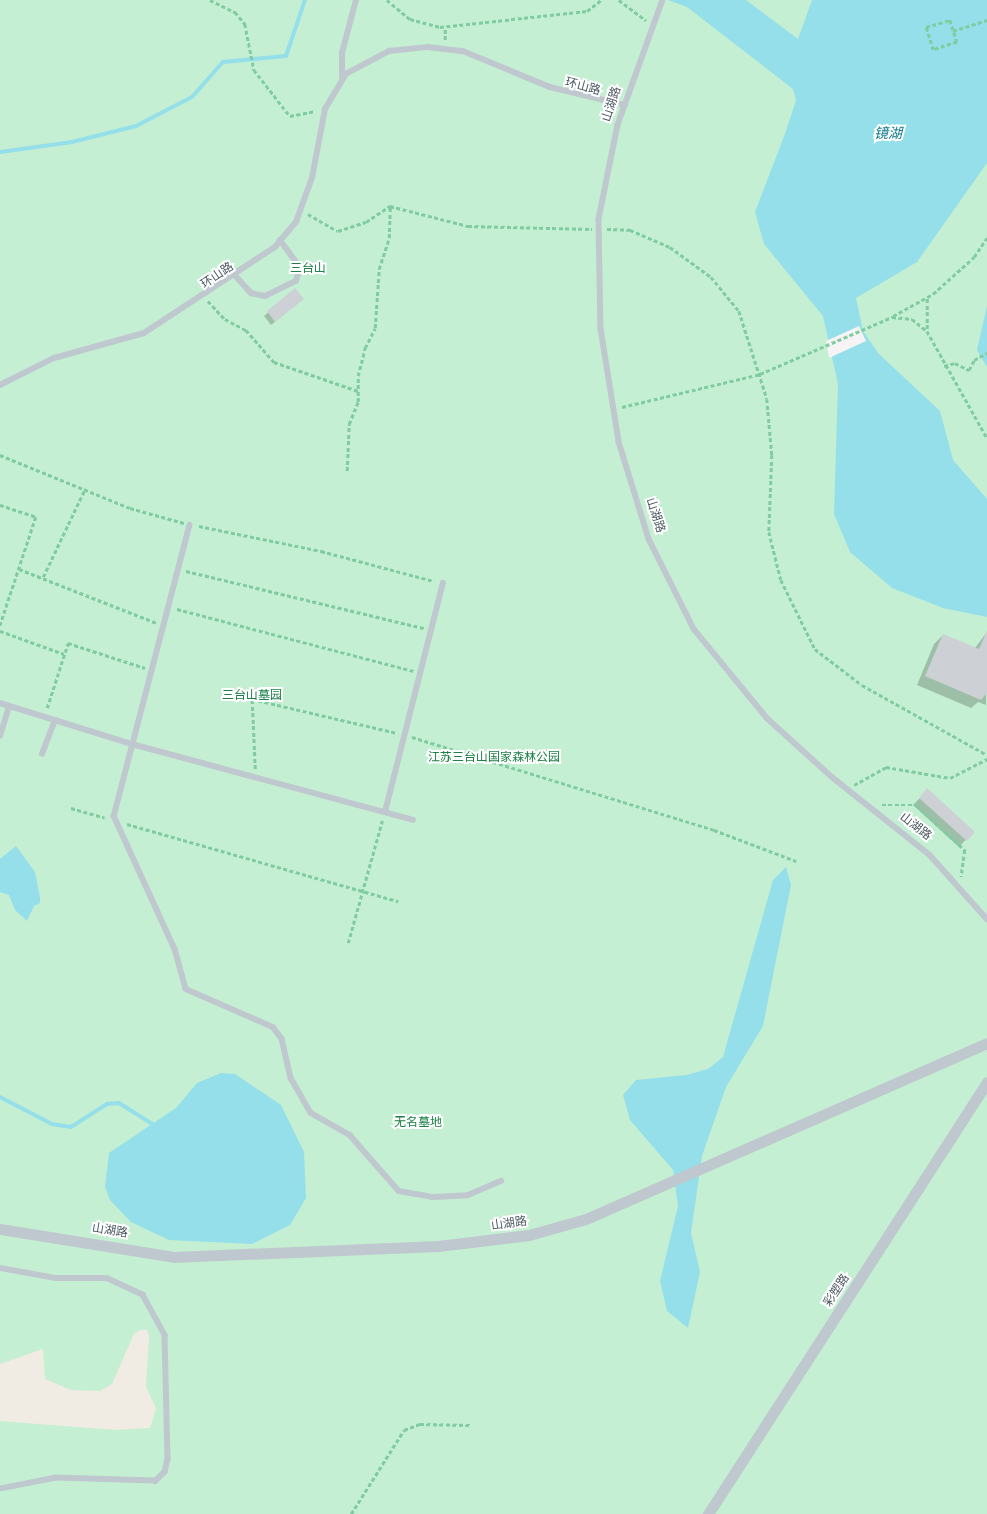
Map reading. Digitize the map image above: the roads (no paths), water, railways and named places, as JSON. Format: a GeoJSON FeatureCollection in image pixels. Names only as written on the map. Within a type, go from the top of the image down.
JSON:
{"type":"FeatureCollection","features":[{"type":"Feature","properties":{"kind":"street","name":"山湖路"},"geometry":{"type":"LineString","coordinates":[[0,1229],[174,1256],[438,1246],[529,1235],[586,1219],[987,1044]]}},
{"type":"Feature","properties":{"kind":"street","name":"彩塑路"},"geometry":{"type":"LineString","coordinates":[[708,1514],[987,1082]]}},
{"type":"Feature","properties":{"kind":"lane"},"geometry":{"type":"LineString","coordinates":[[342,80],[342,53],[356,0]]}},
{"type":"Feature","properties":{"kind":"lane","name":"山湖路"},"geometry":{"type":"LineString","coordinates":[[663,0],[652,23],[625,105],[599,229],[601,329],[619,442],[649,539],[694,629],[767,718],[848,790],[930,855],[987,919]]}},
{"type":"Feature","properties":{"kind":"lane","name":"环山路"},"geometry":{"type":"LineString","coordinates":[[0,385],[54,358],[144,332],[235,275],[280,240],[300,210],[312,178],[325,109],[342,80],[389,51],[444,48],[506,66],[587,99],[625,105]]}},
{"type":"Feature","properties":{"kind":"lane"},"geometry":{"type":"LineString","coordinates":[[235,275],[251,293],[264,296],[296,281],[300,268],[280,240]]}},
{"type":"Feature","properties":{"kind":"lane"},"geometry":{"type":"LineString","coordinates":[[190,525],[171,608],[115,810],[117,822],[175,950],[186,989],[273,1027],[282,1039],[291,1078],[317,1119],[342,1128],[381,1175],[407,1194],[468,1195],[501,1181]]}},
{"type":"Feature","properties":{"kind":"lane"},"geometry":{"type":"LineString","coordinates":[[385,812],[443,583]]}},
{"type":"Feature","properties":{"kind":"lane"},"geometry":{"type":"LineString","coordinates":[[0,703],[132,744],[413,820]]}},
{"type":"Feature","properties":{"kind":"lane"},"geometry":{"type":"LineString","coordinates":[[0,736],[9,706]]}},
{"type":"Feature","properties":{"kind":"lane"},"geometry":{"type":"LineString","coordinates":[[42,754],[55,720]]}},
{"type":"Feature","properties":{"kind":"lane"},"geometry":{"type":"LineString","coordinates":[[0,1268],[56,1278],[107,1278],[143,1295],[165,1335],[168,1459],[165,1472],[156,1480],[56,1478],[0,1489]]}},
{"type":"Feature","properties":{"kind":"water","name":"镜湖"},"geometry":{"type":"Polygon","coordinates":[[[668,0],[746,0],[798,39],[812,0],[987,0],[987,163],[917,262],[856,298],[863,331],[879,354],[940,411],[953,460],[987,499],[987,617],[943,608],[892,588],[850,552],[834,514],[838,384],[823,316],[764,244],[755,212],[796,100],[793,89],[687,7],[668,0]]]}},
{"type":"Feature","properties":{"kind":"water"},"geometry":{"type":"Polygon","coordinates":[[[987,306],[987,367],[977,350],[987,306]]]}},
{"type":"Feature","properties":{"kind":"water"},"geometry":{"type":"Polygon","coordinates":[[[16,846],[35,872],[40,897],[40,903],[34,906],[27,921],[15,910],[9,895],[0,892],[0,859],[16,846]]]}},
{"type":"Feature","properties":{"kind":"water"},"geometry":{"type":"Polygon","coordinates":[[[786,867],[791,885],[763,1026],[726,1087],[702,1156],[691,1233],[700,1272],[688,1328],[667,1311],[660,1281],[678,1206],[673,1170],[630,1120],[623,1095],[636,1080],[686,1075],[708,1069],[723,1057],[773,880],[786,867]]]}},
{"type":"Feature","properties":{"kind":"water"},"geometry":{"type":"Polygon","coordinates":[[[221,1073],[235,1074],[281,1105],[304,1152],[306,1198],[290,1225],[252,1244],[169,1240],[131,1222],[110,1200],[105,1187],[109,1153],[176,1108],[197,1083],[221,1073]]]}},
{"type":"Feature","properties":{"kind":"waterway"},"geometry":{"type":"LineString","coordinates":[[0,152],[72,142],[136,126],[192,97],[223,62],[286,56],[305,0]]}},
{"type":"Feature","properties":{"kind":"waterway"},"geometry":{"type":"LineString","coordinates":[[0,1097],[52,1124],[71,1127],[107,1104],[119,1103],[154,1125]]}},
{"type":"Feature","properties":{"kind":"park label","name":"三台山"},"geometry":{"type":"Point","coordinates":[308,268]}},
{"type":"Feature","properties":{"kind":"park label","name":"三台山墓园"},"geometry":{"type":"Point","coordinates":[252,695]}},
{"type":"Feature","properties":{"kind":"park label","name":"江苏三台山国家森林公园"},"geometry":{"type":"Point","coordinates":[494,757]}},
{"type":"Feature","properties":{"kind":"park label","name":"无名墓地"},"geometry":{"type":"Point","coordinates":[418,1122]}}]}
